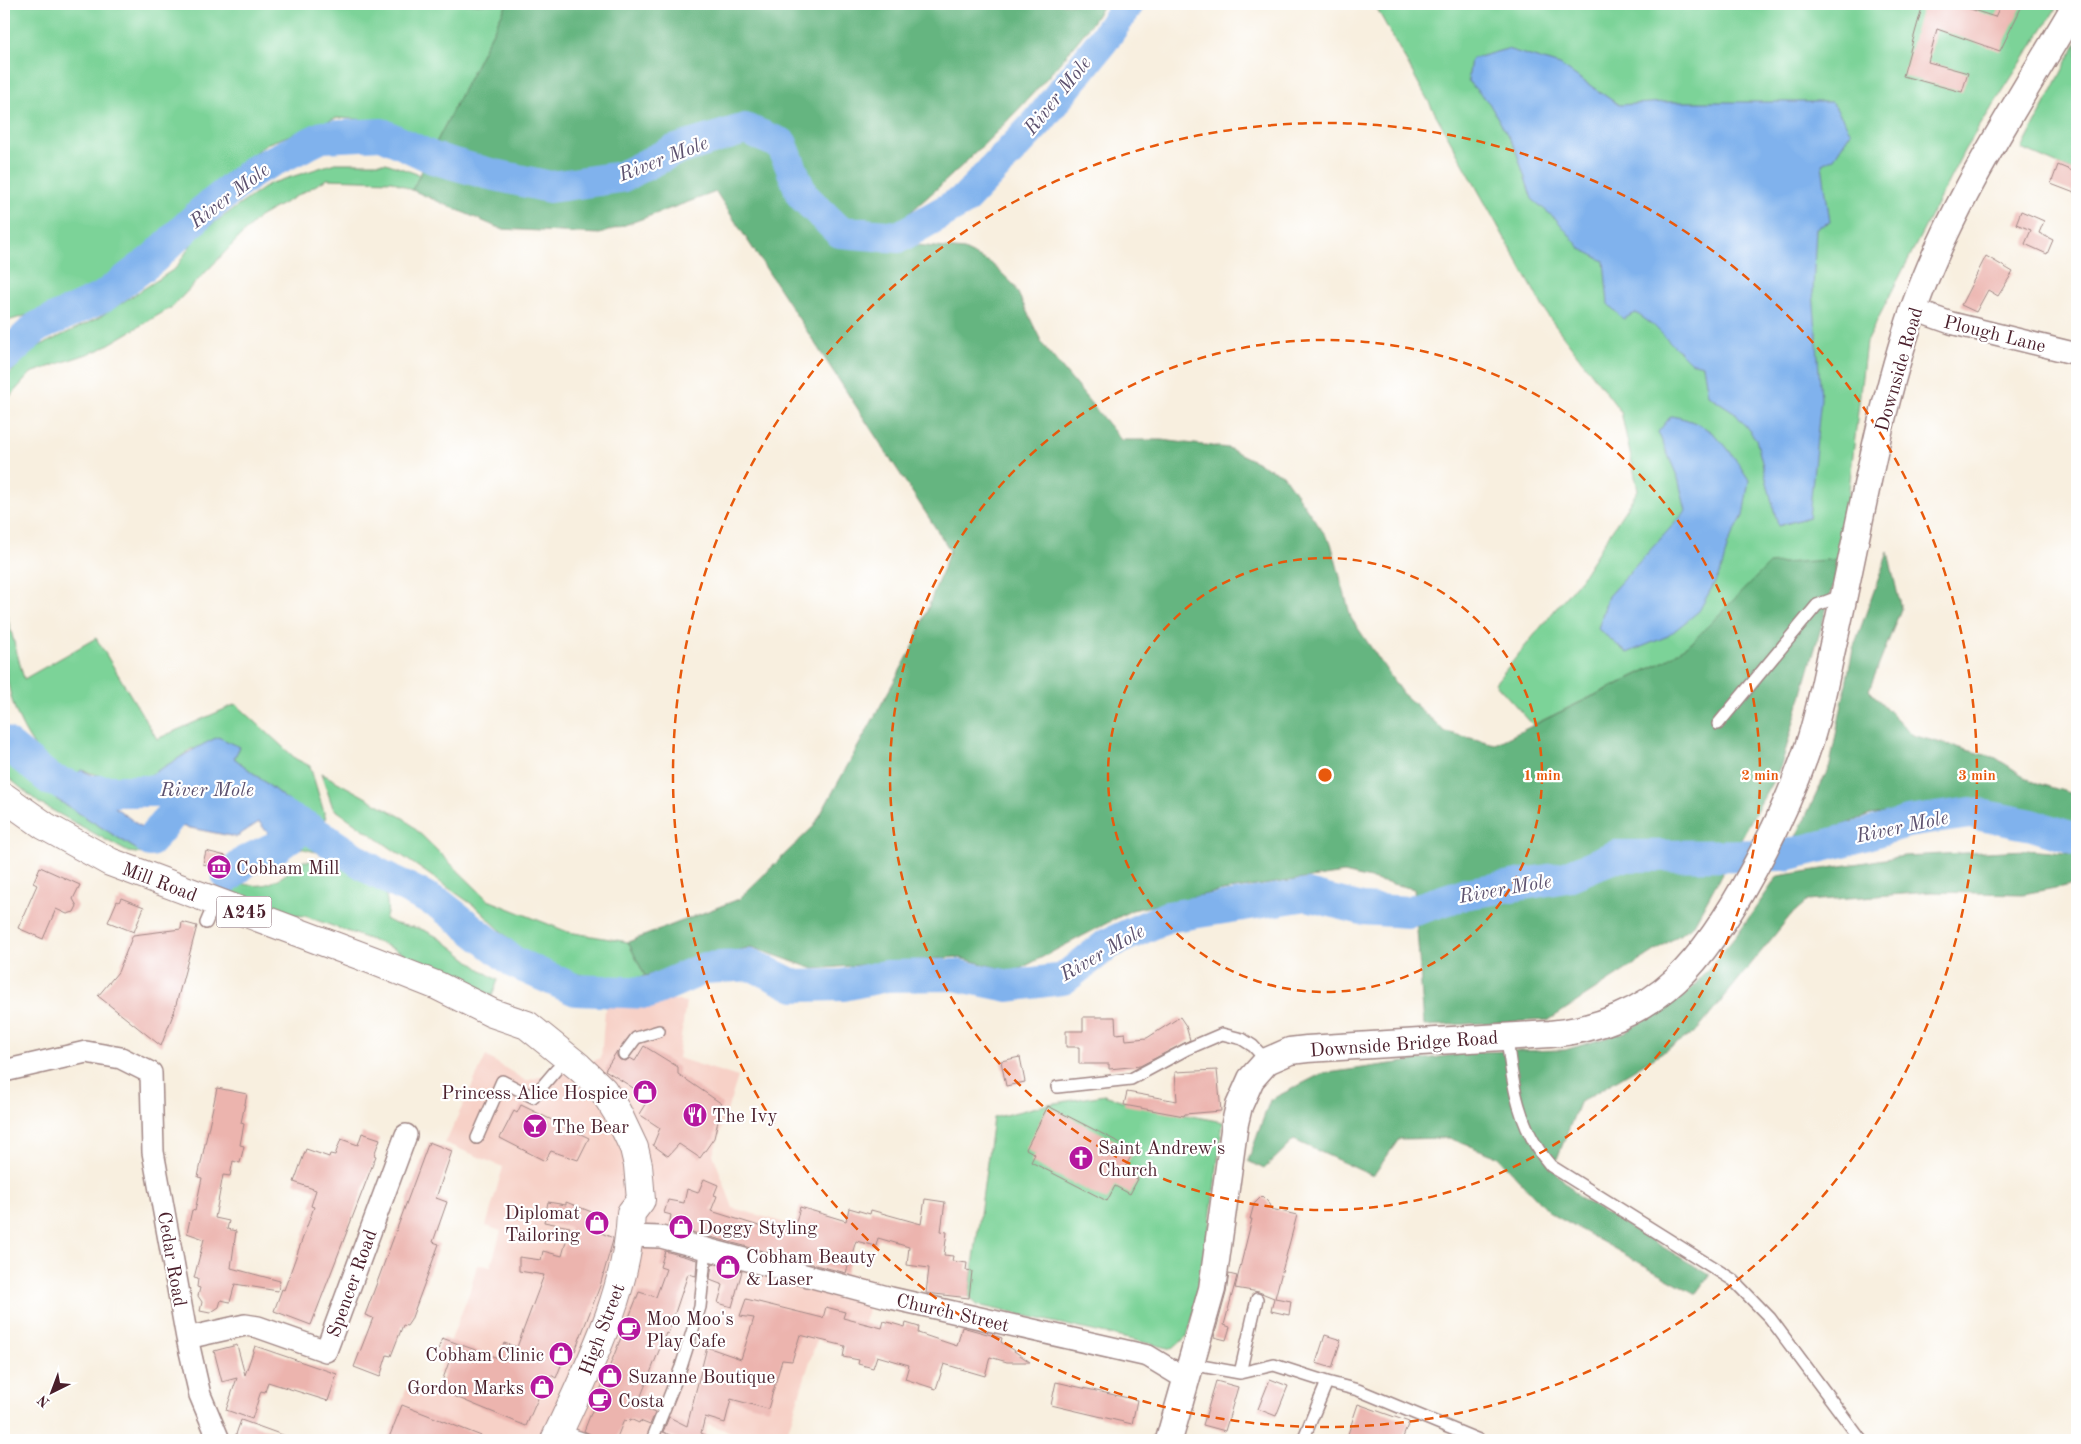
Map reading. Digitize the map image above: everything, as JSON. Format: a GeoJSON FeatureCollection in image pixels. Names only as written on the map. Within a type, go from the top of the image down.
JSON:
{"type":"FeatureCollection","features":[{"type":"Feature","properties":{"kind":"main road","name":"Mill Road"},"geometry":{"type":"LineString","coordinates":[[4,797],[45,826],[110,862],[210,912],[438,986],[492,1013]]}},
{"type":"Feature","properties":{"kind":"main road","name":"A245"},"geometry":{"type":"LineString","coordinates":[[492,1013],[556,1070],[590,1105],[602,1123],[610,1137],[619,1169],[622,1203],[630,1224]]}},
{"type":"Feature","properties":{"kind":"main road","name":"A245"},"geometry":{"type":"LineString","coordinates":[[492,1013],[527,1025],[554,1044],[603,1084],[634,1148],[638,1165],[640,1200],[630,1224]]}},
{"type":"Feature","properties":{"kind":"main road","name":"High Street"},"geometry":{"type":"LineString","coordinates":[[558,1435],[611,1309],[621,1276],[630,1224]]}},
{"type":"Feature","properties":{"kind":"street","name":"Downside Road"},"geometry":{"type":"LineString","coordinates":[[1801,765],[1816,718],[1891,383],[1914,310],[1933,261],[1969,184],[2076,4]]}},
{"type":"Feature","properties":{"kind":"street","name":"Plough Lane"},"geometry":{"type":"LineString","coordinates":[[1914,310],[1951,323],[2077,354]]}},
{"type":"Feature","properties":{"kind":"street","name":"Downside Bridge Road"},"geometry":{"type":"LineString","coordinates":[[1169,1440],[1212,1289],[1235,1123],[1251,1079],[1267,1061],[1290,1052],[1306,1049],[1507,1037],[1584,1029],[1627,1012],[1659,994],[1675,981],[1693,962],[1713,934],[1732,906],[1766,843],[1801,765]]}},
{"type":"Feature","properties":{"kind":"street","name":"Cedar Road"},"geometry":{"type":"LineString","coordinates":[[4,1071],[86,1052],[121,1058],[150,1073],[153,1152],[187,1338],[200,1395],[219,1440]]}},
{"type":"Feature","properties":{"kind":"street","name":"Spencer Road"},"geometry":{"type":"LineString","coordinates":[[187,1338],[244,1324],[326,1351],[406,1135]]}},
{"type":"Feature","properties":{"kind":"street","name":"Church Street"},"geometry":{"type":"LineString","coordinates":[[630,1224],[661,1237],[892,1298],[1148,1356],[1188,1371]]}},
{"type":"Feature","properties":{"kind":"lane"},"geometry":{"type":"LineString","coordinates":[[1718,724],[1817,605],[1844,594]]}},
{"type":"Feature","properties":{"kind":"lane"},"geometry":{"type":"LineString","coordinates":[[624,1054],[636,1038],[659,1031]]}},
{"type":"Feature","properties":{"kind":"lane"},"geometry":{"type":"LineString","coordinates":[[1058,1088],[1131,1079],[1187,1049],[1222,1034],[1242,1039],[1253,1046],[1267,1061]]}},
{"type":"Feature","properties":{"kind":"lane"},"geometry":{"type":"LineString","coordinates":[[1507,1037],[1516,1091],[1526,1130],[1537,1150],[1546,1161],[1564,1175],[1733,1280],[1770,1318],[1862,1440]]}},
{"type":"Feature","properties":{"kind":"lane"},"geometry":{"type":"LineString","coordinates":[[477,1138],[502,1082],[533,1097],[556,1070]]}},
{"type":"Feature","properties":{"kind":"lane"},"geometry":{"type":"LineString","coordinates":[[652,1440],[681,1367],[700,1307],[706,1249]]}},
{"type":"Feature","properties":{"kind":"lane"},"geometry":{"type":"LineString","coordinates":[[1240,1372],[1257,1299]]}},
{"type":"Feature","properties":{"kind":"lane"},"geometry":{"type":"LineString","coordinates":[[1188,1371],[1240,1372],[1274,1365],[1358,1390],[1479,1440]]}},
{"type":"Feature","properties":{"kind":"lane"},"geometry":{"type":"LineString","coordinates":[[1303,1440],[1326,1382]]}},
{"type":"Feature","properties":{"kind":"lane"},"geometry":{"type":"LineString","coordinates":[[558,1435],[588,1440]]}},
{"type":"Feature","properties":{"kind":"shaded area"},"geometry":{"type":"Polygon","coordinates":[[[606,998],[668,999],[686,1002],[678,1058],[738,1077],[713,1154],[733,1208],[795,1226],[787,1257],[876,1281],[856,1351],[817,1339],[785,1440],[753,1440],[708,1424],[703,1440],[387,1440],[407,1387],[437,1394],[444,1376],[438,1373],[470,1291],[477,1265],[491,1266],[501,1231],[486,1226],[503,1167],[445,1143],[486,1056],[526,1081],[601,1058],[606,998]]]}},
{"type":"Feature","properties":{"kind":"green space"},"geometry":{"type":"Polygon","coordinates":[[[4,4],[507,4],[434,147],[389,121],[337,118],[266,144],[210,189],[121,268],[84,293],[35,313],[4,322],[4,4]]]}},
{"type":"Feature","properties":{"kind":"green space"},"geometry":{"type":"Polygon","coordinates":[[[507,4],[1104,4],[1077,43],[1021,107],[961,167],[898,223],[907,244],[964,250],[991,263],[1014,285],[1043,345],[1121,440],[1161,440],[1228,448],[1283,475],[1331,543],[1351,618],[1402,693],[1446,732],[1495,744],[1665,661],[1693,641],[1769,564],[1841,559],[1781,766],[1693,926],[1549,1020],[1424,1026],[1414,889],[1344,873],[1222,891],[1132,910],[1014,972],[956,957],[814,969],[751,947],[645,976],[628,942],[739,899],[814,826],[913,647],[950,550],[716,192],[600,234],[501,229],[412,190],[507,4]]]}},
{"type":"Feature","properties":{"kind":"green space"},"geometry":{"type":"Polygon","coordinates":[[[1372,4],[2059,4],[1965,149],[1866,342],[1841,559],[1693,641],[1665,661],[1533,725],[1495,683],[1581,578],[1638,490],[1621,412],[1548,316],[1376,7],[1372,4]]]}},
{"type":"Feature","properties":{"kind":"green space"},"geometry":{"type":"Polygon","coordinates":[[[2077,42],[2077,173],[2022,149],[2077,42]]]}},
{"type":"Feature","properties":{"kind":"green space"},"geometry":{"type":"Polygon","coordinates":[[[335,163],[386,163],[420,175],[412,190],[392,181],[327,179],[259,217],[172,307],[99,350],[31,373],[4,403],[4,380],[33,349],[98,318],[176,268],[197,235],[269,184],[335,163]]]}},
{"type":"Feature","properties":{"kind":"green space"},"geometry":{"type":"Polygon","coordinates":[[[1888,552],[1901,609],[1869,690],[1912,735],[1996,758],[2033,782],[2077,795],[2077,828],[1962,801],[1870,815],[1793,843],[1830,765],[1853,649],[1888,552]]]}},
{"type":"Feature","properties":{"kind":"green space"},"geometry":{"type":"Polygon","coordinates":[[[4,605],[24,679],[96,638],[157,739],[236,704],[296,759],[310,766],[326,819],[314,821],[234,758],[240,747],[191,749],[163,770],[132,785],[81,770],[72,781],[35,747],[15,710],[6,673],[4,605]]]}},
{"type":"Feature","properties":{"kind":"green space"},"geometry":{"type":"Polygon","coordinates":[[[4,756],[57,799],[144,854],[128,852],[39,803],[4,774],[4,756]]]}},
{"type":"Feature","properties":{"kind":"green space"},"geometry":{"type":"Polygon","coordinates":[[[321,773],[405,819],[488,900],[568,932],[628,942],[645,976],[618,982],[568,972],[524,953],[476,907],[333,808],[321,773]]]}},
{"type":"Feature","properties":{"kind":"green space"},"geometry":{"type":"Polygon","coordinates":[[[311,824],[323,833],[350,844],[350,851],[324,854],[284,844],[311,824]]]}},
{"type":"Feature","properties":{"kind":"green space"},"geometry":{"type":"Polygon","coordinates":[[[2026,850],[2077,854],[2077,884],[2023,894],[1931,892],[1807,901],[1790,916],[1697,1031],[1579,1103],[1553,1169],[1580,1198],[1710,1275],[1696,1294],[1550,1213],[1498,1157],[1449,1138],[1399,1139],[1373,1176],[1294,1140],[1264,1169],[1248,1161],[1270,1100],[1321,1074],[1474,1052],[1565,1050],[1625,1032],[1685,996],[1736,936],[1778,876],[1904,856],[2026,850]]]}},
{"type":"Feature","properties":{"kind":"green space"},"geometry":{"type":"Polygon","coordinates":[[[303,861],[329,861],[356,869],[369,865],[381,871],[387,902],[385,919],[395,924],[426,931],[454,948],[480,969],[498,980],[492,996],[385,945],[305,916],[286,915],[228,891],[231,880],[253,885],[270,883],[303,861]]]}},
{"type":"Feature","properties":{"kind":"green space"},"geometry":{"type":"Polygon","coordinates":[[[1104,1095],[1127,1102],[1127,1104],[1223,1122],[1201,1289],[1187,1336],[1173,1349],[977,1305],[969,1296],[993,1118],[1049,1104],[1104,1095]]]}},
{"type":"Feature","properties":{"kind":"water"},"geometry":{"type":"Polygon","coordinates":[[[1507,49],[1560,65],[1619,105],[1665,102],[1832,102],[1851,132],[1834,158],[1822,164],[1830,222],[1816,228],[1813,291],[1821,398],[1809,517],[1778,526],[1756,439],[1734,412],[1708,395],[1703,365],[1690,362],[1653,325],[1636,313],[1623,319],[1608,304],[1604,261],[1581,249],[1556,219],[1532,199],[1515,148],[1489,103],[1468,81],[1471,59],[1507,49]]]}},
{"type":"Feature","properties":{"kind":"water"},"geometry":{"type":"Polygon","coordinates":[[[1671,416],[1686,419],[1709,430],[1734,457],[1749,480],[1743,516],[1728,544],[1721,571],[1699,611],[1668,636],[1627,653],[1598,629],[1608,596],[1686,511],[1678,478],[1658,432],[1671,416]]]}},
{"type":"Feature","properties":{"kind":"water","name":"River Mole"},"geometry":{"type":"Polygon","coordinates":[[[218,737],[240,747],[234,758],[314,821],[286,856],[259,822],[236,837],[170,824],[162,818],[156,800],[134,795],[132,785],[218,737]]]}},
{"type":"Feature","properties":{"kind":"water","name":"River Mole"},"geometry":{"type":"Polygon","coordinates":[[[81,770],[115,785],[107,801],[162,843],[144,854],[56,799],[81,770]]]}},
{"type":"Feature","properties":{"kind":"building"},"geometry":{"type":"Polygon","coordinates":[[[1923,4],[1955,4],[1995,17],[2001,4],[2023,4],[2000,51],[1937,29],[1928,62],[1968,73],[1962,92],[1903,76],[1923,4]]]}},
{"type":"Feature","properties":{"kind":"building"},"geometry":{"type":"Polygon","coordinates":[[[2058,165],[2077,173],[2077,194],[2051,184],[2058,165]]]}},
{"type":"Feature","properties":{"kind":"building"},"geometry":{"type":"Polygon","coordinates":[[[2021,211],[2044,221],[2039,233],[2053,240],[2047,254],[2025,244],[2031,230],[2016,224],[2021,211]]]}},
{"type":"Feature","properties":{"kind":"building"},"geometry":{"type":"Polygon","coordinates":[[[1986,256],[2013,272],[1998,296],[1988,290],[1976,312],[1961,305],[1986,256]]]}},
{"type":"Feature","properties":{"kind":"building","name":"Cobham Mill"},"geometry":{"type":"Polygon","coordinates":[[[206,851],[226,856],[222,869],[203,864],[206,851]]]}},
{"type":"Feature","properties":{"kind":"building"},"geometry":{"type":"Polygon","coordinates":[[[40,867],[80,885],[73,899],[77,906],[74,912],[67,914],[56,909],[43,939],[18,928],[37,885],[33,883],[40,867]]]}},
{"type":"Feature","properties":{"kind":"building"},"geometry":{"type":"Polygon","coordinates":[[[121,898],[144,907],[134,932],[108,922],[117,901],[119,902],[121,898]]]}},
{"type":"Feature","properties":{"kind":"building"},"geometry":{"type":"Polygon","coordinates":[[[182,922],[197,926],[174,1012],[161,1046],[98,996],[118,972],[133,935],[181,929],[182,922]]]}},
{"type":"Feature","properties":{"kind":"building"},"geometry":{"type":"Polygon","coordinates":[[[1083,1017],[1115,1017],[1116,1034],[1125,1033],[1126,1040],[1147,1038],[1180,1017],[1186,1026],[1190,1040],[1140,1066],[1109,1069],[1109,1064],[1079,1064],[1079,1047],[1066,1047],[1066,1031],[1083,1031],[1083,1017]]]}},
{"type":"Feature","properties":{"kind":"building"},"geometry":{"type":"Polygon","coordinates":[[[644,1046],[678,1067],[678,1074],[722,1104],[714,1138],[700,1158],[679,1144],[668,1156],[653,1145],[660,1128],[639,1114],[649,1098],[605,1070],[617,1051],[617,1056],[620,1060],[626,1061],[630,1058],[635,1061],[644,1046]]]}},
{"type":"Feature","properties":{"kind":"building"},"geometry":{"type":"Polygon","coordinates":[[[1020,1057],[1025,1082],[1006,1086],[1001,1061],[1020,1057]]]}},
{"type":"Feature","properties":{"kind":"building"},"geometry":{"type":"Polygon","coordinates":[[[1217,1070],[1221,1111],[1185,1114],[1184,1116],[1124,1105],[1127,1092],[1177,1101],[1175,1072],[1217,1070]]]}},
{"type":"Feature","properties":{"kind":"building"},"geometry":{"type":"Polygon","coordinates":[[[217,1088],[247,1094],[241,1123],[244,1124],[240,1145],[244,1146],[240,1163],[233,1161],[230,1176],[223,1175],[215,1218],[229,1221],[227,1229],[236,1231],[231,1268],[280,1281],[278,1291],[235,1284],[230,1302],[221,1300],[219,1307],[210,1313],[200,1311],[202,1302],[198,1296],[200,1288],[197,1287],[198,1279],[194,1278],[204,1239],[187,1233],[192,1210],[195,1211],[202,1178],[198,1177],[217,1088]]]}},
{"type":"Feature","properties":{"kind":"building","name":"The Bear"},"geometry":{"type":"Polygon","coordinates":[[[521,1105],[589,1138],[578,1160],[551,1151],[545,1161],[500,1138],[514,1111],[517,1113],[521,1105]]]}},
{"type":"Feature","properties":{"kind":"building","name":"Saint Andrew's Church"},"geometry":{"type":"Polygon","coordinates":[[[1048,1106],[1134,1150],[1123,1172],[1138,1179],[1130,1194],[1115,1186],[1107,1201],[1031,1162],[1035,1154],[1026,1149],[1048,1106]]]}},
{"type":"Feature","properties":{"kind":"building"},"geometry":{"type":"Polygon","coordinates":[[[362,1133],[380,1139],[374,1155],[376,1156],[311,1325],[274,1311],[282,1289],[284,1290],[314,1207],[311,1206],[316,1190],[294,1182],[306,1149],[329,1157],[330,1154],[335,1155],[341,1139],[358,1145],[362,1133]]]}},
{"type":"Feature","properties":{"kind":"building"},"geometry":{"type":"Polygon","coordinates":[[[429,1142],[452,1151],[436,1198],[447,1202],[433,1242],[439,1244],[411,1320],[407,1326],[403,1325],[391,1356],[387,1355],[380,1377],[354,1367],[373,1318],[365,1315],[429,1142]]]}},
{"type":"Feature","properties":{"kind":"building"},"geometry":{"type":"Polygon","coordinates":[[[704,1179],[718,1185],[714,1195],[717,1196],[711,1211],[775,1231],[777,1226],[794,1231],[800,1207],[846,1221],[849,1208],[870,1214],[871,1210],[921,1224],[925,1199],[945,1202],[941,1231],[947,1232],[944,1255],[953,1256],[952,1261],[967,1263],[966,1270],[972,1271],[969,1298],[926,1293],[929,1268],[907,1265],[909,1247],[878,1238],[876,1246],[856,1241],[846,1273],[669,1226],[671,1215],[664,1213],[668,1200],[684,1203],[687,1189],[698,1193],[704,1179]]]}},
{"type":"Feature","properties":{"kind":"building"},"geometry":{"type":"Polygon","coordinates":[[[1262,1196],[1268,1202],[1271,1209],[1297,1215],[1275,1298],[1291,1301],[1289,1315],[1271,1311],[1274,1298],[1259,1292],[1235,1288],[1254,1204],[1262,1196]]]}},
{"type":"Feature","properties":{"kind":"building"},"geometry":{"type":"Polygon","coordinates":[[[548,1202],[566,1205],[566,1202],[602,1216],[599,1232],[613,1238],[613,1240],[600,1286],[575,1351],[568,1348],[556,1378],[551,1375],[543,1395],[540,1394],[526,1426],[439,1390],[450,1359],[437,1353],[442,1338],[498,1358],[504,1343],[517,1347],[544,1275],[519,1271],[519,1257],[541,1260],[543,1251],[562,1256],[570,1227],[544,1222],[548,1202]]]}},
{"type":"Feature","properties":{"kind":"building"},"geometry":{"type":"Polygon","coordinates":[[[665,1251],[697,1260],[696,1276],[688,1274],[668,1334],[666,1333],[637,1406],[655,1413],[650,1425],[630,1419],[629,1422],[624,1420],[616,1440],[595,1440],[592,1435],[584,1431],[639,1292],[656,1297],[666,1269],[660,1267],[665,1251]]]}},
{"type":"Feature","properties":{"kind":"building"},"geometry":{"type":"Polygon","coordinates":[[[712,1263],[742,1271],[732,1307],[718,1303],[723,1285],[710,1280],[712,1263]]]}},
{"type":"Feature","properties":{"kind":"building"},"geometry":{"type":"Polygon","coordinates":[[[1229,1274],[1237,1276],[1224,1325],[1230,1327],[1226,1340],[1214,1337],[1229,1274]]]}},
{"type":"Feature","properties":{"kind":"building"},"geometry":{"type":"Polygon","coordinates":[[[746,1299],[823,1318],[826,1307],[845,1312],[843,1318],[882,1328],[884,1321],[905,1327],[906,1323],[919,1327],[918,1333],[957,1346],[962,1327],[1002,1338],[1001,1342],[1030,1362],[1007,1362],[990,1357],[985,1376],[944,1364],[936,1389],[905,1379],[909,1365],[877,1356],[873,1368],[858,1364],[859,1360],[843,1357],[845,1346],[800,1335],[792,1361],[782,1360],[768,1409],[731,1399],[725,1423],[705,1417],[701,1433],[715,1440],[681,1440],[663,1432],[669,1417],[687,1426],[707,1347],[741,1359],[754,1318],[740,1316],[746,1299]]]}},
{"type":"Feature","properties":{"kind":"building"},"geometry":{"type":"Polygon","coordinates":[[[1325,1335],[1341,1340],[1332,1368],[1316,1363],[1325,1335]]]}},
{"type":"Feature","properties":{"kind":"building"},"geometry":{"type":"Polygon","coordinates":[[[237,1345],[245,1375],[255,1346],[337,1374],[328,1401],[268,1382],[265,1392],[261,1391],[252,1419],[226,1410],[237,1378],[222,1382],[214,1351],[237,1345]]]}},
{"type":"Feature","properties":{"kind":"building"},"geometry":{"type":"Polygon","coordinates":[[[1270,1379],[1288,1386],[1276,1416],[1258,1409],[1270,1379]]]}},
{"type":"Feature","properties":{"kind":"building"},"geometry":{"type":"Polygon","coordinates":[[[1216,1381],[1238,1387],[1225,1431],[1203,1425],[1216,1381]]]}},
{"type":"Feature","properties":{"kind":"building"},"geometry":{"type":"Polygon","coordinates":[[[1056,1382],[1137,1400],[1132,1424],[1051,1405],[1056,1382]]]}},
{"type":"Feature","properties":{"kind":"building"},"geometry":{"type":"Polygon","coordinates":[[[1358,1404],[1409,1422],[1402,1440],[1346,1440],[1358,1404]]]}},
{"type":"Feature","properties":{"kind":"building"},"geometry":{"type":"Polygon","coordinates":[[[402,1405],[489,1439],[489,1440],[388,1440],[402,1405]]]}},
{"type":"Feature","properties":{"kind":"building"},"geometry":{"type":"Polygon","coordinates":[[[241,1420],[291,1438],[290,1440],[234,1440],[241,1420]]]}},
{"type":"Feature","properties":{"kind":"waterway","name":"River Mole"},"geometry":{"type":"LineString","coordinates":[[4,357],[37,327],[103,297],[153,259],[203,211],[255,170],[322,137],[382,134],[433,158],[486,173],[550,187],[621,177],[673,151],[745,129],[782,144],[802,195],[840,232],[899,237],[964,200],[1038,122],[1104,39],[1128,4]]}},
{"type":"Feature","properties":{"kind":"waterway","name":"River Mole"},"geometry":{"type":"LineString","coordinates":[[4,742],[51,780],[86,791],[177,791]]}},
{"type":"Feature","properties":{"kind":"waterway","name":"River Mole"},"geometry":{"type":"LineString","coordinates":[[150,841],[173,813],[200,792]]}},
{"type":"Feature","properties":{"kind":"waterway","name":"River Mole"},"geometry":{"type":"LineString","coordinates":[[268,808],[310,829],[377,873],[441,905],[515,963],[576,990],[648,993],[705,968],[752,965],[795,986],[843,985],[886,976],[955,975],[1009,986],[1063,979],[1108,944],[1167,917],[1307,895],[1362,909],[1408,912],[1464,894],[1566,877],[1616,856],[1786,855],[1847,840],[1907,822],[1970,813],[2032,825],[2077,839]]}},
{"type":"Feature","properties":{"kind":"waterway"},"geometry":{"type":"LineString","coordinates":[[228,877],[246,861],[278,846],[305,826]]}},
{"type":"Feature","properties":{"kind":"place","name":"Cobham Mill"},"geometry":{"type":"Point","coordinates":[219,867]}},
{"type":"Feature","properties":{"kind":"place","name":"Princess Alice Hospice"},"geometry":{"type":"Point","coordinates":[645,1092]}},
{"type":"Feature","properties":{"kind":"place","name":"The Ivy"},"geometry":{"type":"Point","coordinates":[695,1115]}},
{"type":"Feature","properties":{"kind":"place","name":"The Bear"},"geometry":{"type":"Point","coordinates":[535,1126]}},
{"type":"Feature","properties":{"kind":"place","name":"Saint Andrew's Church"},"geometry":{"type":"Point","coordinates":[1081,1158]}},
{"type":"Feature","properties":{"kind":"place","name":"Diplomat Tailoring"},"geometry":{"type":"Point","coordinates":[597,1223]}},
{"type":"Feature","properties":{"kind":"place","name":"Doggy Styling"},"geometry":{"type":"Point","coordinates":[681,1227]}},
{"type":"Feature","properties":{"kind":"place","name":"Cobham Beauty & Laser"},"geometry":{"type":"Point","coordinates":[728,1267]}},
{"type":"Feature","properties":{"kind":"place","name":"Moo Moo's Play Cafe"},"geometry":{"type":"Point","coordinates":[629,1329]}},
{"type":"Feature","properties":{"kind":"place","name":"Cobham Clinic"},"geometry":{"type":"Point","coordinates":[561,1354]}},
{"type":"Feature","properties":{"kind":"place","name":"Suzanne Boutique"},"geometry":{"type":"Point","coordinates":[610,1376]}},
{"type":"Feature","properties":{"kind":"place","name":"Gordon Marks"},"geometry":{"type":"Point","coordinates":[542,1387]}},
{"type":"Feature","properties":{"kind":"place","name":"Costa"},"geometry":{"type":"Point","coordinates":[600,1400]}}]}
